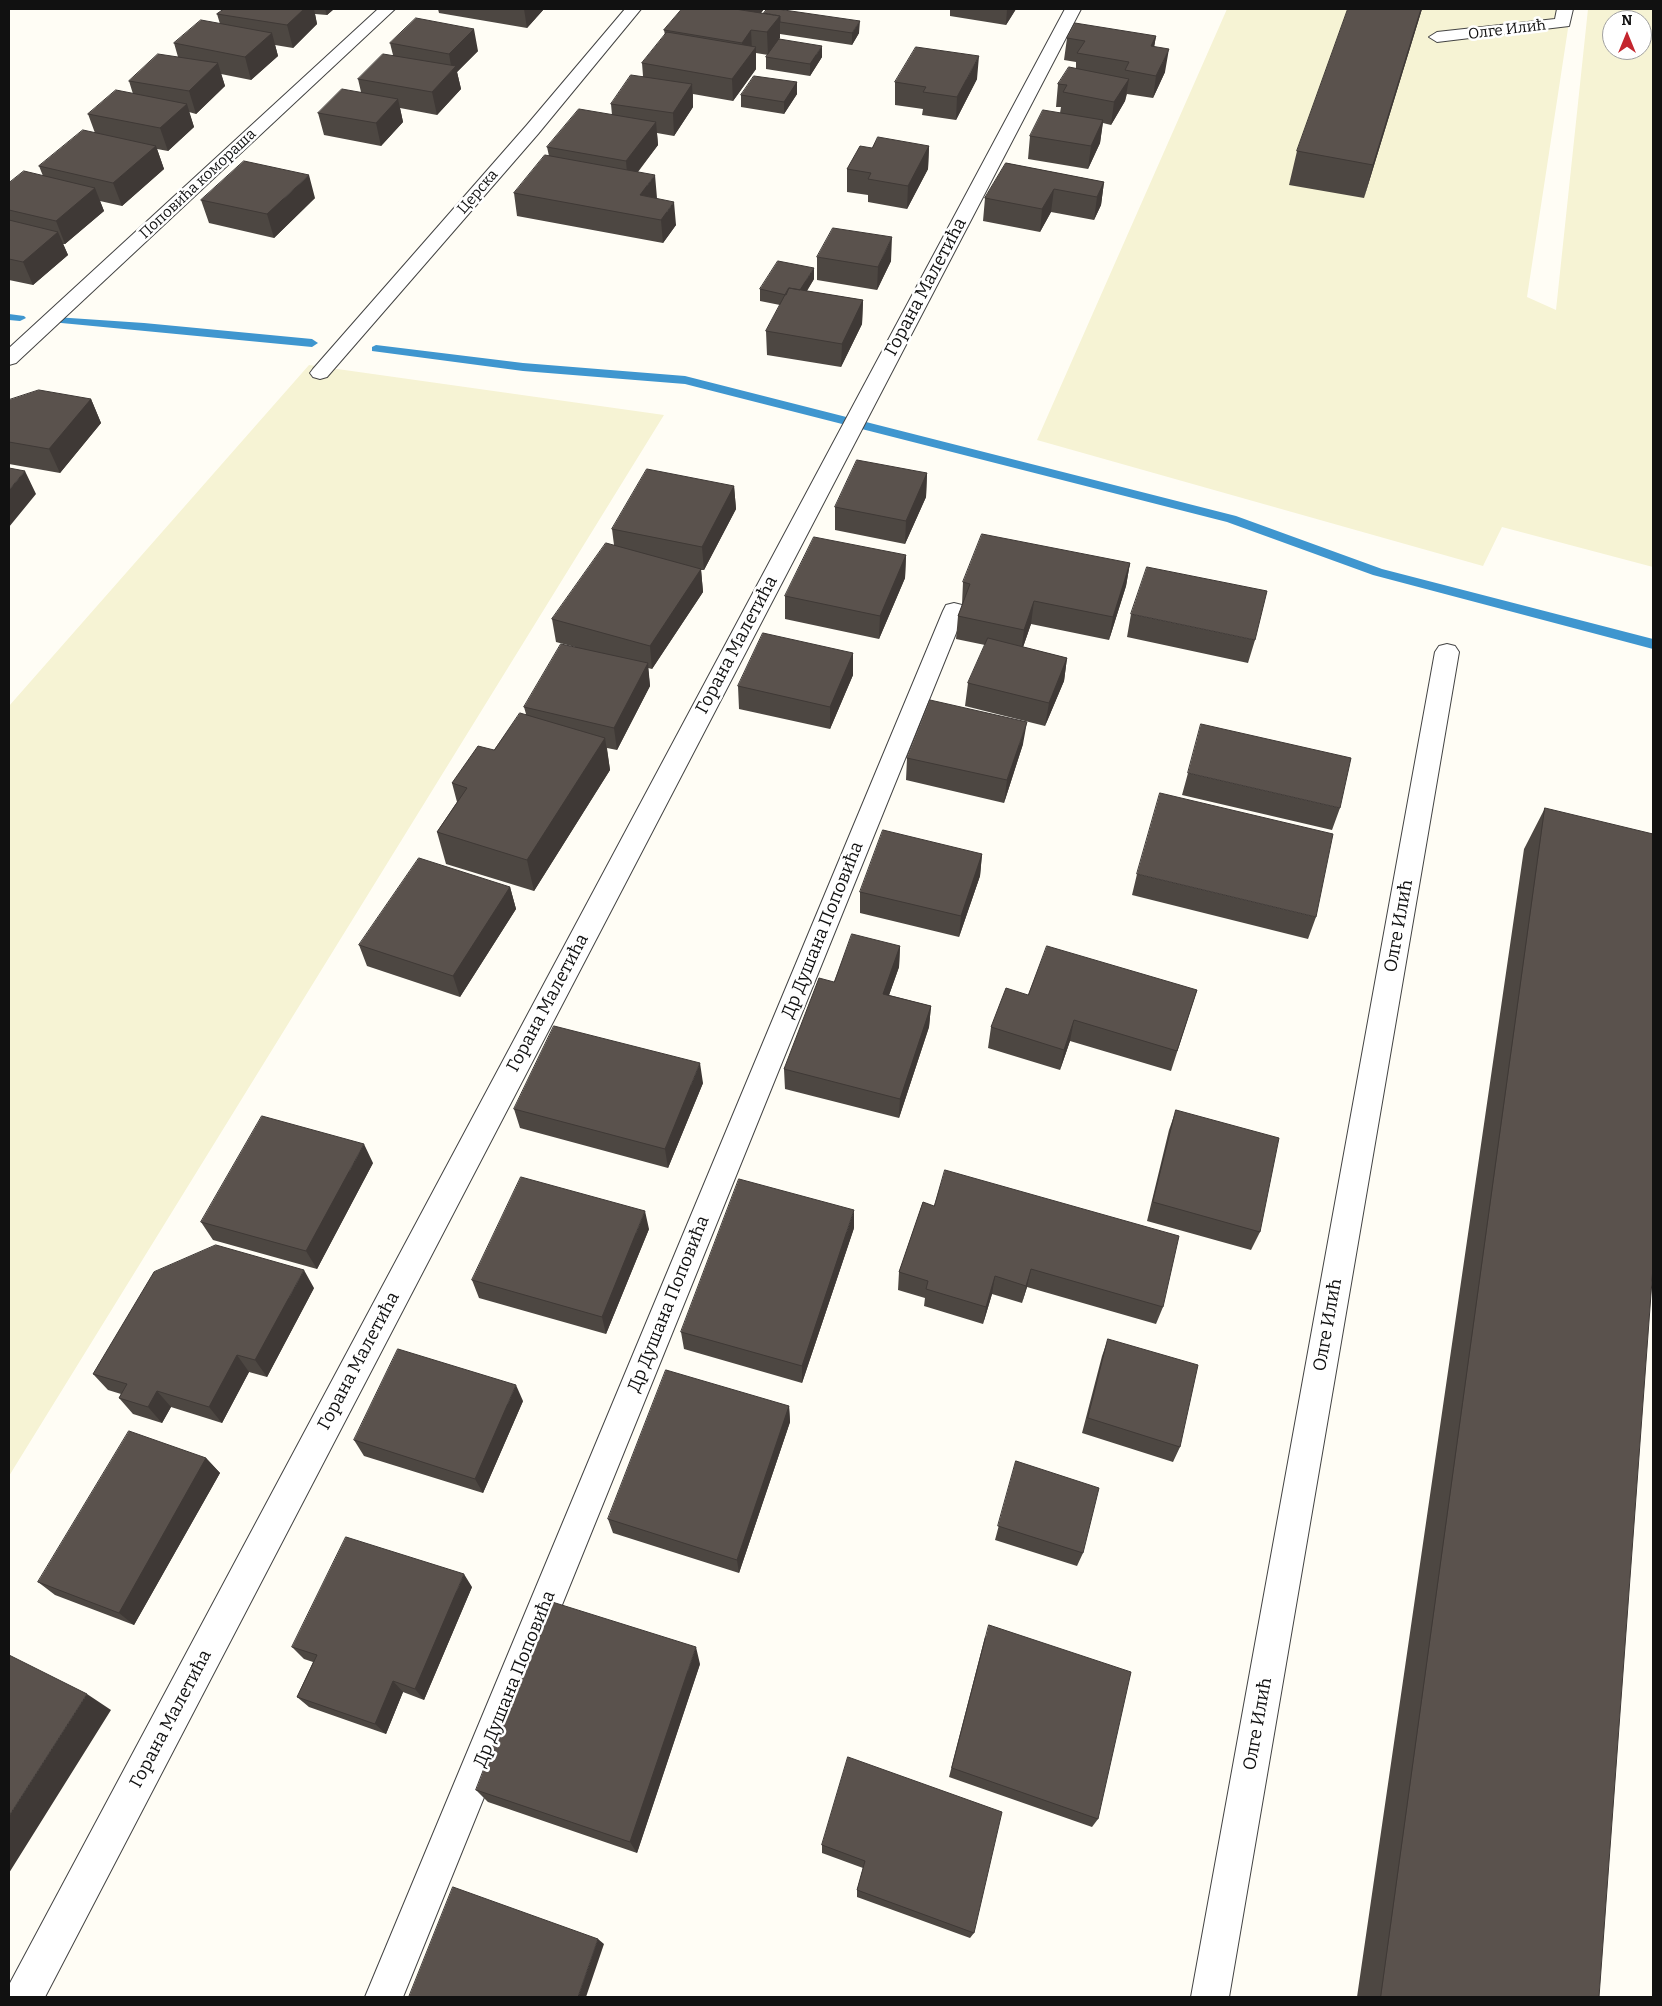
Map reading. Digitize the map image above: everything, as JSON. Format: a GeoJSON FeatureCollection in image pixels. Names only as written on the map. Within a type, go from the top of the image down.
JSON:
{"type":"FeatureCollection","features":[{"type":"Feature","properties":{"kind":"street","name":"Поповића комораша"},"geometry":{"type":"LineString","coordinates":[[13,352],[387,9]]}},
{"type":"Feature","properties":{"kind":"street","name":"Церска"},"geometry":{"type":"LineString","coordinates":[[320,374],[532,130],[633,9]]}},
{"type":"Feature","properties":{"kind":"street","name":"Горана Малетића"},"geometry":{"type":"LineString","coordinates":[[24,1997],[1073,9]]}},
{"type":"Feature","properties":{"kind":"street","name":"Олге Илић"},"geometry":{"type":"LineString","coordinates":[[1437,37],[1563,23],[1565,9]]}},
{"type":"Feature","properties":{"kind":"street","name":"Др Душана Поповића"},"geometry":{"type":"LineString","coordinates":[[384,1997],[954,611]]}},
{"type":"Feature","properties":{"kind":"street","name":"Олге Илић"},"geometry":{"type":"LineString","coordinates":[[1210,1997],[1447,652]]}},
{"type":"Feature","properties":{"kind":"shaded area"},"geometry":{"type":"Polygon","coordinates":[[[1227,9],[1571,9],[1527,297],[1556,310],[1588,9],[1653,9],[1653,567],[1502,527],[1483,566],[1037,440],[1227,9]]]}},
{"type":"Feature","properties":{"kind":"shaded area"},"geometry":{"type":"Polygon","coordinates":[[[309,365],[664,415],[9,1476],[9,706],[309,365]]]}},
{"type":"Feature","properties":{"kind":"building"},"geometry":{"type":"Polygon","coordinates":[[[224,9],[304,9],[287,25],[217,14],[224,9]]]}},
{"type":"Feature","properties":{"kind":"building"},"geometry":{"type":"Polygon","coordinates":[[[682,9],[735,9],[780,16],[767,32],[751,30],[742,43],[664,30],[682,9]]]}},
{"type":"Feature","properties":{"kind":"building"},"geometry":{"type":"Polygon","coordinates":[[[767,9],[860,21],[852,33],[780,22],[780,16],[764,13],[767,9]]]}},
{"type":"Feature","properties":{"kind":"building"},"geometry":{"type":"Polygon","coordinates":[[[1348,9],[1421,9],[1373,165],[1297,151],[1348,9]]]}},
{"type":"Feature","properties":{"kind":"building"},"geometry":{"type":"Polygon","coordinates":[[[416,18],[474,29],[449,54],[390,43],[416,18]]]}},
{"type":"Feature","properties":{"kind":"building"},"geometry":{"type":"Polygon","coordinates":[[[201,20],[272,33],[245,57],[174,43],[201,20]]]}},
{"type":"Feature","properties":{"kind":"building"},"geometry":{"type":"Polygon","coordinates":[[[1075,23],[1156,36],[1151,46],[1169,49],[1156,76],[1125,70],[1129,62],[1077,53],[1085,41],[1067,38],[1075,23]]]}},
{"type":"Feature","properties":{"kind":"building"},"geometry":{"type":"Polygon","coordinates":[[[667,32],[756,47],[732,79],[642,63],[667,32]]]}},
{"type":"Feature","properties":{"kind":"building"},"geometry":{"type":"Polygon","coordinates":[[[779,39],[822,46],[810,64],[766,57],[779,39]]]}},
{"type":"Feature","properties":{"kind":"building"},"geometry":{"type":"Polygon","coordinates":[[[916,47],[979,56],[957,97],[923,92],[926,87],[895,82],[916,47]]]}},
{"type":"Feature","properties":{"kind":"building"},"geometry":{"type":"Polygon","coordinates":[[[158,54],[218,63],[189,91],[129,81],[158,54]]]}},
{"type":"Feature","properties":{"kind":"building"},"geometry":{"type":"Polygon","coordinates":[[[383,54],[456,66],[432,92],[358,79],[383,54]]]}},
{"type":"Feature","properties":{"kind":"building"},"geometry":{"type":"Polygon","coordinates":[[[1069,67],[1129,79],[1114,102],[1063,92],[1067,85],[1058,84],[1069,67]]]}},
{"type":"Feature","properties":{"kind":"building"},"geometry":{"type":"Polygon","coordinates":[[[631,75],[692,84],[673,113],[611,104],[631,75]]]}},
{"type":"Feature","properties":{"kind":"building"},"geometry":{"type":"Polygon","coordinates":[[[754,76],[797,82],[784,102],[741,95],[754,76]]]}},
{"type":"Feature","properties":{"kind":"building"},"geometry":{"type":"Polygon","coordinates":[[[342,89],[398,99],[376,123],[318,113],[342,89]]]}},
{"type":"Feature","properties":{"kind":"building"},"geometry":{"type":"Polygon","coordinates":[[[116,90],[187,104],[160,128],[88,114],[116,90]]]}},
{"type":"Feature","properties":{"kind":"building"},"geometry":{"type":"Polygon","coordinates":[[[579,109],[656,122],[626,161],[547,147],[579,109]]]}},
{"type":"Feature","properties":{"kind":"building"},"geometry":{"type":"Polygon","coordinates":[[[1043,110],[1103,120],[1091,146],[1030,136],[1043,110]]]}},
{"type":"Feature","properties":{"kind":"building"},"geometry":{"type":"Polygon","coordinates":[[[83,130],[156,146],[113,183],[39,166],[83,130]]]}},
{"type":"Feature","properties":{"kind":"building"},"geometry":{"type":"Polygon","coordinates":[[[878,137],[929,146],[908,186],[868,179],[871,173],[847,169],[860,146],[872,148],[878,137]]]}},
{"type":"Feature","properties":{"kind":"building"},"geometry":{"type":"Polygon","coordinates":[[[545,155],[655,175],[640,195],[674,202],[661,220],[514,193],[545,155]]]}},
{"type":"Feature","properties":{"kind":"building"},"geometry":{"type":"Polygon","coordinates":[[[244,161],[309,175],[267,214],[201,200],[244,161]]]}},
{"type":"Feature","properties":{"kind":"building"},"geometry":{"type":"Polygon","coordinates":[[[1006,163],[1104,182],[1097,197],[1054,189],[1042,209],[985,198],[1006,163]]]}},
{"type":"Feature","properties":{"kind":"building"},"geometry":{"type":"Polygon","coordinates":[[[24,171],[95,188],[56,221],[9,210],[9,183],[24,171]]]}},
{"type":"Feature","properties":{"kind":"building"},"geometry":{"type":"Polygon","coordinates":[[[9,220],[58,232],[23,262],[9,259],[9,220]]]}},
{"type":"Feature","properties":{"kind":"building"},"geometry":{"type":"Polygon","coordinates":[[[833,228],[892,237],[878,267],[817,257],[833,228]]]}},
{"type":"Feature","properties":{"kind":"building"},"geometry":{"type":"Polygon","coordinates":[[[778,261],[814,268],[800,290],[789,288],[786,295],[760,289],[778,261]]]}},
{"type":"Feature","properties":{"kind":"building"},"geometry":{"type":"Polygon","coordinates":[[[789,288],[863,300],[842,344],[766,331],[789,288]]]}},
{"type":"Feature","properties":{"kind":"building"},"geometry":{"type":"Polygon","coordinates":[[[39,390],[91,399],[49,449],[9,442],[9,400],[39,390]]]}},
{"type":"Feature","properties":{"kind":"building"},"geometry":{"type":"Polygon","coordinates":[[[857,460],[927,473],[906,521],[835,507],[857,460]]]}},
{"type":"Feature","properties":{"kind":"building"},"geometry":{"type":"Polygon","coordinates":[[[9,468],[25,471],[9,490],[9,468]]]}},
{"type":"Feature","properties":{"kind":"building"},"geometry":{"type":"Polygon","coordinates":[[[647,469],[734,486],[702,547],[612,529],[647,469]]]}},
{"type":"Feature","properties":{"kind":"building"},"geometry":{"type":"Polygon","coordinates":[[[982,534],[1130,563],[1113,617],[1034,601],[1024,630],[958,616],[970,584],[963,582],[982,534]]]}},
{"type":"Feature","properties":{"kind":"building"},"geometry":{"type":"Polygon","coordinates":[[[814,537],[906,555],[880,616],[785,596],[814,537]]]}},
{"type":"Feature","properties":{"kind":"building"},"geometry":{"type":"Polygon","coordinates":[[[606,543],[701,569],[650,646],[552,619],[606,543]]]}},
{"type":"Feature","properties":{"kind":"building"},"geometry":{"type":"Polygon","coordinates":[[[1147,567],[1267,591],[1255,640],[1131,614],[1147,567]]]}},
{"type":"Feature","properties":{"kind":"building"},"geometry":{"type":"Polygon","coordinates":[[[763,633],[853,653],[830,707],[738,686],[763,633]]]}},
{"type":"Feature","properties":{"kind":"building"},"geometry":{"type":"Polygon","coordinates":[[[988,638],[1067,658],[1049,703],[968,683],[988,638]]]}},
{"type":"Feature","properties":{"kind":"building"},"geometry":{"type":"Polygon","coordinates":[[[561,644],[648,663],[614,728],[524,707],[561,644]]]}},
{"type":"Feature","properties":{"kind":"building"},"geometry":{"type":"Polygon","coordinates":[[[930,700],[1027,722],[1007,780],[907,758],[930,700]]]}},
{"type":"Feature","properties":{"kind":"building"},"geometry":{"type":"Polygon","coordinates":[[[520,713],[605,738],[527,860],[437,832],[467,788],[452,783],[478,746],[494,750],[520,713]]]}},
{"type":"Feature","properties":{"kind":"building"},"geometry":{"type":"Polygon","coordinates":[[[1201,724],[1351,758],[1340,808],[1188,773],[1201,724]]]}},
{"type":"Feature","properties":{"kind":"building"},"geometry":{"type":"Polygon","coordinates":[[[1160,793],[1333,834],[1316,917],[1137,874],[1160,793]]]}},
{"type":"Feature","properties":{"kind":"building"},"geometry":{"type":"Polygon","coordinates":[[[1545,808],[1653,834],[1653,1267],[1599,1997],[1381,1997],[1545,808]]]}},
{"type":"Feature","properties":{"kind":"building"},"geometry":{"type":"Polygon","coordinates":[[[883,830],[982,854],[961,916],[860,892],[883,830]]]}},
{"type":"Feature","properties":{"kind":"building"},"geometry":{"type":"Polygon","coordinates":[[[419,858],[510,887],[453,976],[359,945],[419,858]]]}},
{"type":"Feature","properties":{"kind":"building"},"geometry":{"type":"Polygon","coordinates":[[[852,934],[900,946],[883,994],[931,1006],[900,1099],[784,1069],[819,978],[834,982],[852,934]]]}},
{"type":"Feature","properties":{"kind":"building"},"geometry":{"type":"Polygon","coordinates":[[[1047,946],[1197,990],[1177,1051],[1074,1020],[1064,1050],[991,1027],[1006,988],[1028,995],[1047,946]]]}},
{"type":"Feature","properties":{"kind":"building"},"geometry":{"type":"Polygon","coordinates":[[[554,1026],[700,1063],[665,1149],[514,1109],[554,1026]]]}},
{"type":"Feature","properties":{"kind":"building"},"geometry":{"type":"Polygon","coordinates":[[[1176,1110],[1279,1138],[1260,1232],[1153,1202],[1176,1110]]]}},
{"type":"Feature","properties":{"kind":"building"},"geometry":{"type":"Polygon","coordinates":[[[262,1116],[364,1144],[306,1251],[201,1222],[262,1116]]]}},
{"type":"Feature","properties":{"kind":"building"},"geometry":{"type":"Polygon","coordinates":[[[945,1170],[1179,1236],[1163,1307],[1031,1269],[1026,1286],[995,1276],[986,1307],[926,1289],[928,1281],[899,1272],[923,1202],[934,1206],[945,1170]]]}},
{"type":"Feature","properties":{"kind":"building"},"geometry":{"type":"Polygon","coordinates":[[[521,1177],[645,1211],[602,1317],[472,1280],[521,1177]]]}},
{"type":"Feature","properties":{"kind":"building"},"geometry":{"type":"Polygon","coordinates":[[[739,1179],[854,1210],[802,1366],[681,1332],[739,1179]]]}},
{"type":"Feature","properties":{"kind":"building"},"geometry":{"type":"Polygon","coordinates":[[[216,1245],[304,1270],[255,1360],[237,1355],[209,1407],[157,1391],[148,1407],[119,1398],[127,1384],[93,1374],[154,1272],[216,1245]]]}},
{"type":"Feature","properties":{"kind":"building"},"geometry":{"type":"Polygon","coordinates":[[[1108,1339],[1198,1365],[1180,1447],[1088,1418],[1108,1339]]]}},
{"type":"Feature","properties":{"kind":"building"},"geometry":{"type":"Polygon","coordinates":[[[398,1349],[516,1385],[475,1479],[354,1440],[398,1349]]]}},
{"type":"Feature","properties":{"kind":"building"},"geometry":{"type":"Polygon","coordinates":[[[666,1370],[789,1406],[737,1560],[608,1519],[666,1370]]]}},
{"type":"Feature","properties":{"kind":"building"},"geometry":{"type":"Polygon","coordinates":[[[129,1431],[206,1458],[119,1613],[38,1582],[129,1431]]]}},
{"type":"Feature","properties":{"kind":"building"},"geometry":{"type":"Polygon","coordinates":[[[1016,1461],[1099,1488],[1083,1553],[998,1526],[1016,1461]]]}},
{"type":"Feature","properties":{"kind":"building"},"geometry":{"type":"Polygon","coordinates":[[[346,1537],[464,1574],[415,1689],[393,1681],[375,1724],[297,1697],[317,1655],[292,1647],[346,1537]]]}},
{"type":"Feature","properties":{"kind":"building"},"geometry":{"type":"Polygon","coordinates":[[[549,1601],[696,1647],[630,1842],[476,1790],[549,1601]]]}},
{"type":"Feature","properties":{"kind":"building"},"geometry":{"type":"Polygon","coordinates":[[[989,1625],[1131,1672],[1098,1819],[952,1768],[989,1625]]]}},
{"type":"Feature","properties":{"kind":"building"},"geometry":{"type":"Polygon","coordinates":[[[9,1655],[87,1694],[9,1816],[9,1655]]]}},
{"type":"Feature","properties":{"kind":"building"},"geometry":{"type":"Polygon","coordinates":[[[848,1757],[1002,1812],[974,1933],[857,1890],[865,1861],[822,1845],[848,1757]]]}},
{"type":"Feature","properties":{"kind":"building"},"geometry":{"type":"Polygon","coordinates":[[[453,1887],[598,1939],[578,1997],[409,1997],[453,1887]]]}},
{"type":"Feature","properties":{"kind":"waterway"},"geometry":{"type":"LineString","coordinates":[[9,317],[20,318]]}},
{"type":"Feature","properties":{"kind":"waterway"},"geometry":{"type":"LineString","coordinates":[[55,320],[144,326],[312,343]]}},
{"type":"Feature","properties":{"kind":"waterway"},"geometry":{"type":"LineString","coordinates":[[376,349],[523,367],[685,380],[1231,519],[1378,572],[1653,644]]}}]}
